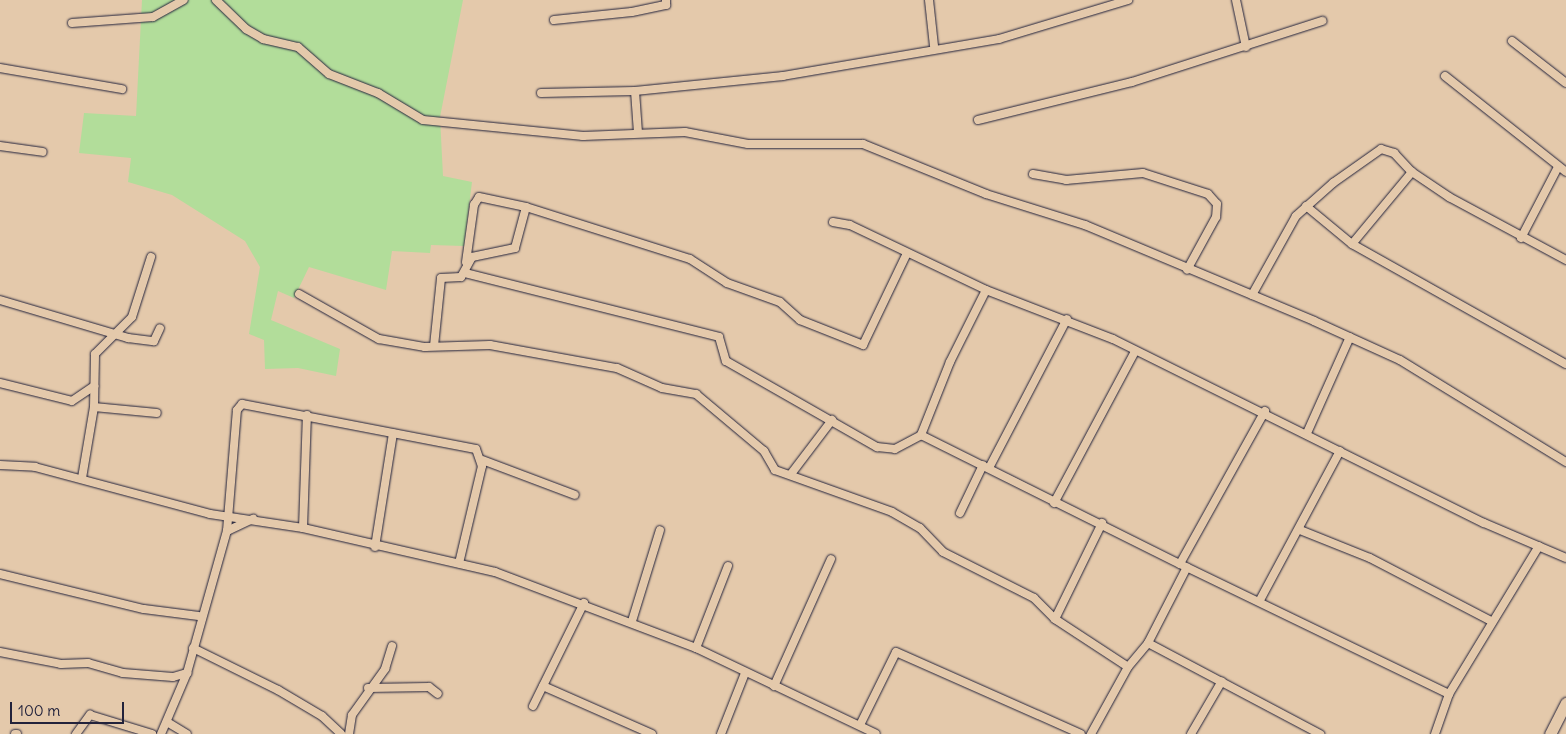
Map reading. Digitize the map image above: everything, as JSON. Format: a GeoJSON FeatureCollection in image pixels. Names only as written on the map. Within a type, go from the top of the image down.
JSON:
{"type":"FeatureCollection","features":[{"type":"Feature","properties":{"kind":"street"},"geometry":{"type":"LineString","coordinates":[[72,23],[153,17],[184,0]]}},
{"type":"Feature","properties":{"kind":"street"},"geometry":{"type":"LineString","coordinates":[[216,0],[254,34],[298,47],[329,74],[378,93],[423,120],[583,136],[685,132],[748,144],[862,144],[986,194],[1084,226],[1350,337],[1442,384],[1566,462]]}},
{"type":"Feature","properties":{"kind":"street"},"geometry":{"type":"LineString","coordinates":[[554,20],[632,12],[666,5],[666,0]]}},
{"type":"Feature","properties":{"kind":"street"},"geometry":{"type":"LineString","coordinates":[[929,0],[934,46]]}},
{"type":"Feature","properties":{"kind":"street"},"geometry":{"type":"LineString","coordinates":[[541,93],[635,91],[783,76],[934,46],[999,38],[1128,0]]}},
{"type":"Feature","properties":{"kind":"street"},"geometry":{"type":"LineString","coordinates":[[1236,0],[1246,47]]}},
{"type":"Feature","properties":{"kind":"street"},"geometry":{"type":"LineString","coordinates":[[978,120],[1058,103],[1246,47],[1322,21]]}},
{"type":"Feature","properties":{"kind":"street"},"geometry":{"type":"LineString","coordinates":[[1512,41],[1566,83]]}},
{"type":"Feature","properties":{"kind":"street"},"geometry":{"type":"LineString","coordinates":[[0,68],[122,89]]}},
{"type":"Feature","properties":{"kind":"street"},"geometry":{"type":"LineString","coordinates":[[1445,76],[1566,172]]}},
{"type":"Feature","properties":{"kind":"street"},"geometry":{"type":"LineString","coordinates":[[635,91],[638,133]]}},
{"type":"Feature","properties":{"kind":"street"},"geometry":{"type":"LineString","coordinates":[[0,146],[43,152]]}},
{"type":"Feature","properties":{"kind":"street"},"geometry":{"type":"LineString","coordinates":[[1252,295],[1306,206],[1381,149],[1394,153],[1412,172],[1521,238],[1566,260]]}},
{"type":"Feature","properties":{"kind":"street"},"geometry":{"type":"LineString","coordinates":[[1521,238],[1558,167]]}},
{"type":"Feature","properties":{"kind":"street"},"geometry":{"type":"LineString","coordinates":[[1352,244],[1412,172]]}},
{"type":"Feature","properties":{"kind":"street"},"geometry":{"type":"LineString","coordinates":[[1033,174],[1066,180],[1143,173],[1208,194],[1217,204],[1216,217],[1187,270]]}},
{"type":"Feature","properties":{"kind":"street"},"geometry":{"type":"LineString","coordinates":[[434,346],[441,278],[461,277],[464,273],[474,205],[479,198],[526,207],[690,258],[727,283],[780,302],[800,320],[863,345],[907,253]]}},
{"type":"Feature","properties":{"kind":"street"},"geometry":{"type":"LineString","coordinates":[[1306,206],[1352,244],[1566,364]]}},
{"type":"Feature","properties":{"kind":"street"},"geometry":{"type":"LineString","coordinates":[[466,262],[516,248],[526,207]]}},
{"type":"Feature","properties":{"kind":"street"},"geometry":{"type":"LineString","coordinates":[[833,222],[850,225],[986,290],[1067,319],[1265,411],[1340,451],[1566,558]]}},
{"type":"Feature","properties":{"kind":"street"},"geometry":{"type":"LineString","coordinates":[[82,478],[94,407],[94,354],[132,317],[151,256]]}},
{"type":"Feature","properties":{"kind":"street"},"geometry":{"type":"LineString","coordinates":[[464,273],[719,337],[726,361],[877,447],[895,449],[921,435],[950,362],[986,290]]}},
{"type":"Feature","properties":{"kind":"street"},"geometry":{"type":"LineString","coordinates":[[299,294],[379,339],[434,346],[490,344],[617,368],[662,388],[696,394],[764,451],[775,470],[791,474],[892,512],[920,528],[943,552],[1034,598],[1055,619],[1128,667]]}},
{"type":"Feature","properties":{"kind":"street"},"geometry":{"type":"LineString","coordinates":[[0,300],[116,333],[154,340],[160,328]]}},
{"type":"Feature","properties":{"kind":"street"},"geometry":{"type":"LineString","coordinates":[[960,513],[1067,319]]}},
{"type":"Feature","properties":{"kind":"street"},"geometry":{"type":"LineString","coordinates":[[1307,433],[1350,337]]}},
{"type":"Feature","properties":{"kind":"street"},"geometry":{"type":"LineString","coordinates":[[1054,502],[1135,351]]}},
{"type":"Feature","properties":{"kind":"street"},"geometry":{"type":"LineString","coordinates":[[0,383],[72,401],[94,386]]}},
{"type":"Feature","properties":{"kind":"street"},"geometry":{"type":"LineString","coordinates":[[161,734],[186,673],[199,616],[227,530],[237,410],[252,404],[476,449],[482,460],[575,495]]}},
{"type":"Feature","properties":{"kind":"street"},"geometry":{"type":"LineString","coordinates":[[94,407],[157,413]]}},
{"type":"Feature","properties":{"kind":"street"},"geometry":{"type":"LineString","coordinates":[[1092,734],[1128,667],[1148,643],[1183,565],[1265,411]]}},
{"type":"Feature","properties":{"kind":"street"},"geometry":{"type":"LineString","coordinates":[[303,528],[307,415]]}},
{"type":"Feature","properties":{"kind":"street"},"geometry":{"type":"LineString","coordinates":[[791,474],[832,420]]}},
{"type":"Feature","properties":{"kind":"street"},"geometry":{"type":"LineString","coordinates":[[375,546],[393,433]]}},
{"type":"Feature","properties":{"kind":"street"},"geometry":{"type":"LineString","coordinates":[[921,435],[1054,502],[1102,523],[1183,565],[1260,600],[1449,694]]}},
{"type":"Feature","properties":{"kind":"street"},"geometry":{"type":"LineString","coordinates":[[1260,600],[1300,530],[1340,451]]}},
{"type":"Feature","properties":{"kind":"street"},"geometry":{"type":"LineString","coordinates":[[459,563],[482,460]]}},
{"type":"Feature","properties":{"kind":"street"},"geometry":{"type":"LineString","coordinates":[[0,465],[35,466],[228,516],[303,528],[375,546],[459,563],[584,603],[632,621],[696,648],[876,734]]}},
{"type":"Feature","properties":{"kind":"street"},"geometry":{"type":"LineString","coordinates":[[227,530],[252,519]]}},
{"type":"Feature","properties":{"kind":"street"},"geometry":{"type":"LineString","coordinates":[[1055,619],[1102,523]]}},
{"type":"Feature","properties":{"kind":"street"},"geometry":{"type":"LineString","coordinates":[[632,621],[660,530]]}},
{"type":"Feature","properties":{"kind":"street"},"geometry":{"type":"LineString","coordinates":[[1300,530],[1370,558],[1491,621]]}},
{"type":"Feature","properties":{"kind":"street"},"geometry":{"type":"LineString","coordinates":[[1435,734],[1449,694],[1491,621],[1500,615],[1539,546]]}},
{"type":"Feature","properties":{"kind":"street"},"geometry":{"type":"LineString","coordinates":[[774,686],[831,559]]}},
{"type":"Feature","properties":{"kind":"street"},"geometry":{"type":"LineString","coordinates":[[696,648],[728,566]]}},
{"type":"Feature","properties":{"kind":"street"},"geometry":{"type":"LineString","coordinates":[[0,574],[144,609],[199,616]]}},
{"type":"Feature","properties":{"kind":"street"},"geometry":{"type":"LineString","coordinates":[[533,706],[584,603]]}},
{"type":"Feature","properties":{"kind":"street"},"geometry":{"type":"LineString","coordinates":[[1148,643],[1320,734]]}},
{"type":"Feature","properties":{"kind":"street"},"geometry":{"type":"LineString","coordinates":[[349,734],[352,715],[368,688],[385,669],[392,646]]}},
{"type":"Feature","properties":{"kind":"street"},"geometry":{"type":"LineString","coordinates":[[193,648],[278,690],[322,716],[341,734]]}},
{"type":"Feature","properties":{"kind":"street"},"geometry":{"type":"LineString","coordinates":[[0,652],[41,661],[88,663],[123,674],[173,677],[186,673]]}},
{"type":"Feature","properties":{"kind":"street"},"geometry":{"type":"LineString","coordinates":[[860,725],[896,652],[1082,734]]}},
{"type":"Feature","properties":{"kind":"street"},"geometry":{"type":"LineString","coordinates":[[721,734],[745,673]]}},
{"type":"Feature","properties":{"kind":"street"},"geometry":{"type":"LineString","coordinates":[[1190,734],[1222,681]]}},
{"type":"Feature","properties":{"kind":"street"},"geometry":{"type":"LineString","coordinates":[[543,686],[652,734]]}},
{"type":"Feature","properties":{"kind":"street"},"geometry":{"type":"LineString","coordinates":[[368,688],[429,687],[438,694]]}},
{"type":"Feature","properties":{"kind":"street"},"geometry":{"type":"LineString","coordinates":[[1550,734],[1566,703]]}},
{"type":"Feature","properties":{"kind":"street"},"geometry":{"type":"LineString","coordinates":[[76,734],[90,715],[152,734]]}},
{"type":"Feature","properties":{"kind":"street"},"geometry":{"type":"LineString","coordinates":[[167,722],[187,734]]}},
{"type":"Feature","properties":{"kind":"green space"},"geometry":{"type":"Polygon","coordinates":[[[142,0],[463,0],[440,117],[443,176],[472,182],[464,246],[431,245],[430,253],[392,251],[386,290],[309,267],[294,298],[278,291],[271,320],[340,349],[336,376],[298,368],[265,369],[264,340],[249,334],[260,267],[245,241],[172,195],[128,182],[131,158],[79,153],[84,113],[136,116],[142,0]]]}}]}
